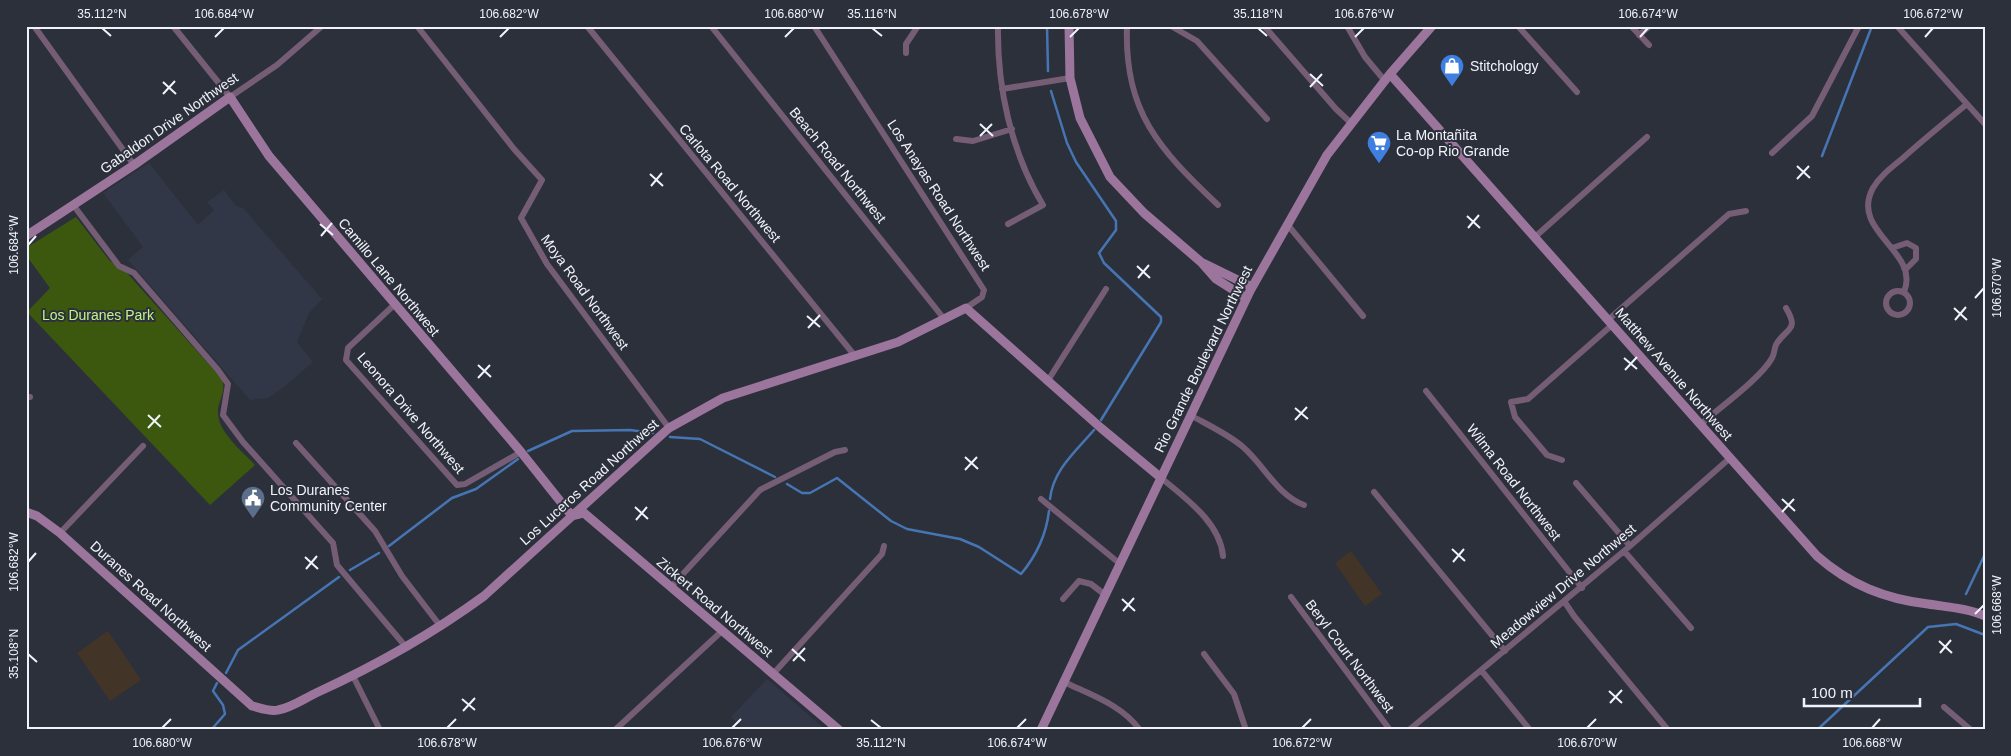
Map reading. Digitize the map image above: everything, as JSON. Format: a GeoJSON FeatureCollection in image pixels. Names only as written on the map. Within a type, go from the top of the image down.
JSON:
{"type":"FeatureCollection","features":[{"type":"Feature","properties":{"kind":"street"},"geometry":{"type":"LineString","coordinates":[[34,26],[134,165]]}},
{"type":"Feature","properties":{"kind":"street","name":"Camillo Lane Northwest"},"geometry":{"type":"LineString","coordinates":[[173,26],[230,98],[269,156],[521,452],[572,516]]}},
{"type":"Feature","properties":{"kind":"street","name":"Gabaldon Drive Northwest"},"geometry":{"type":"LineString","coordinates":[[26,236],[74,206],[277,65],[322,26]]}},
{"type":"Feature","properties":{"kind":"street","name":"Moya Road Northwest"},"geometry":{"type":"LineString","coordinates":[[417,26],[514,149],[542,180],[521,218],[533,243],[546,264],[669,428]]}},
{"type":"Feature","properties":{"kind":"street","name":"Carlota Road Northwest"},"geometry":{"type":"LineString","coordinates":[[586,26],[855,356]]}},
{"type":"Feature","properties":{"kind":"street","name":"Beach Road Northwest"},"geometry":{"type":"LineString","coordinates":[[711,26],[946,320]]}},
{"type":"Feature","properties":{"kind":"street","name":"Los Anayas Road Northwest"},"geometry":{"type":"LineString","coordinates":[[814,26],[984,290],[982,297],[966,308]]}},
{"type":"Feature","properties":{"kind":"street"},"geometry":{"type":"LineString","coordinates":[[906,53],[906,44],[918,26]]}},
{"type":"Feature","properties":{"kind":"street"},"geometry":{"type":"LineString","coordinates":[[998,26],[1002,89],[1018,153],[1043,205],[1008,224]]}},
{"type":"Feature","properties":{"kind":"street"},"geometry":{"type":"LineString","coordinates":[[1069,26],[1070,78],[1080,118],[1110,177],[1144,213],[1201,262],[1216,279],[1246,298]]}},
{"type":"Feature","properties":{"kind":"street"},"geometry":{"type":"LineString","coordinates":[[1127,26],[1126,47],[1136,104],[1156,141],[1181,170],[1218,204]]}},
{"type":"Feature","properties":{"kind":"street"},"geometry":{"type":"LineString","coordinates":[[1171,26],[1197,41],[1268,119]]}},
{"type":"Feature","properties":{"kind":"street"},"geometry":{"type":"LineString","coordinates":[[1264,26],[1336,109],[1351,123]]}},
{"type":"Feature","properties":{"kind":"street","name":"Matthew Avenue Northwest"},"geometry":{"type":"LineString","coordinates":[[1347,26],[1365,57],[1536,236],[1817,556],[1844,578],[1887,597],[1968,610],[1985,616]]}},
{"type":"Feature","properties":{"kind":"street","name":"Rio Grande Boulevard Northwest"},"geometry":{"type":"LineString","coordinates":[[1041,730],[1104,594],[1252,287],[1327,155],[1387,78],[1432,26]]}},
{"type":"Feature","properties":{"kind":"street"},"geometry":{"type":"LineString","coordinates":[[1518,26],[1577,92]]}},
{"type":"Feature","properties":{"kind":"street"},"geometry":{"type":"LineString","coordinates":[[1631,26],[1649,45]]}},
{"type":"Feature","properties":{"kind":"street"},"geometry":{"type":"LineString","coordinates":[[1639,35],[1650,26]]}},
{"type":"Feature","properties":{"kind":"street"},"geometry":{"type":"LineString","coordinates":[[1772,153],[1812,116],[1859,26]]}},
{"type":"Feature","properties":{"kind":"street"},"geometry":{"type":"LineString","coordinates":[[1897,26],[1985,124]]}},
{"type":"Feature","properties":{"kind":"street"},"geometry":{"type":"LineString","coordinates":[[1002,89],[1070,78]]}},
{"type":"Feature","properties":{"kind":"street"},"geometry":{"type":"LineString","coordinates":[[1904,292],[1908,283],[1905,270],[1892,248],[1871,223],[1868,203],[1873,187],[1881,177],[1967,104]]}},
{"type":"Feature","properties":{"kind":"street"},"geometry":{"type":"LineString","coordinates":[[956,139],[973,141],[1012,129]]}},
{"type":"Feature","properties":{"kind":"street"},"geometry":{"type":"LineString","coordinates":[[1536,236],[1647,137]]}},
{"type":"Feature","properties":{"kind":"street"},"geometry":{"type":"LineString","coordinates":[[74,206],[118,266],[134,273],[218,370],[228,384],[223,415],[243,442],[332,543],[338,565],[406,647]]}},
{"type":"Feature","properties":{"kind":"street"},"geometry":{"type":"LineString","coordinates":[[1562,460],[1548,455],[1515,417],[1511,402],[1528,399],[1729,214],[1746,211]]}},
{"type":"Feature","properties":{"kind":"street"},"geometry":{"type":"LineString","coordinates":[[1287,224],[1363,316]]}},
{"type":"Feature","properties":{"kind":"street"},"geometry":{"type":"LineString","coordinates":[[1892,248],[1907,243],[1916,248],[1916,259],[1905,270]]}},
{"type":"Feature","properties":{"kind":"street"},"geometry":{"type":"LineString","coordinates":[[1201,262],[1252,287]]}},
{"type":"Feature","properties":{"kind":"street"},"geometry":{"type":"LineString","coordinates":[[1048,382],[1106,290]]}},
{"type":"Feature","properties":{"kind":"street"},"geometry":{"type":"LineString","coordinates":[[1896,291],[1904,292],[1910,300],[1909,311],[1903,315],[1890,314],[1886,305],[1888,295],[1896,291]]}},
{"type":"Feature","properties":{"kind":"street","name":"Leonora Drive Northwest"},"geometry":{"type":"LineString","coordinates":[[394,305],[348,348],[346,360],[457,485],[465,484],[521,452]]}},
{"type":"Feature","properties":{"kind":"street"},"geometry":{"type":"LineString","coordinates":[[966,308],[1048,382],[1160,477],[1212,526],[1219,536],[1223,556]]}},
{"type":"Feature","properties":{"kind":"street","name":"Los Luceros Road Northwest"},"geometry":{"type":"LineString","coordinates":[[252,706],[265,710],[278,710],[353,676],[440,627],[484,596],[669,428],[723,398],[898,342],[946,320],[966,308]]}},
{"type":"Feature","properties":{"kind":"street"},"geometry":{"type":"LineString","coordinates":[[1700,425],[1762,371],[1772,358],[1777,344],[1792,328],[1793,319],[1786,308]]}},
{"type":"Feature","properties":{"kind":"street","name":"Wilma Road Northwest"},"geometry":{"type":"LineString","coordinates":[[1426,391],[1582,588]]}},
{"type":"Feature","properties":{"kind":"street"},"geometry":{"type":"LineString","coordinates":[[1190,416],[1232,438],[1244,448],[1291,500],[1304,505]]}},
{"type":"Feature","properties":{"kind":"street"},"geometry":{"type":"LineString","coordinates":[[296,443],[375,532],[402,576],[440,627]]}},
{"type":"Feature","properties":{"kind":"street"},"geometry":{"type":"LineString","coordinates":[[60,533],[142,446]]}},
{"type":"Feature","properties":{"kind":"street"},"geometry":{"type":"LineString","coordinates":[[671,587],[760,490],[835,452],[845,450]]}},
{"type":"Feature","properties":{"kind":"street","name":"Meadowview Drive Northwest"},"geometry":{"type":"LineString","coordinates":[[1409,730],[1582,588],[1730,458]]}},
{"type":"Feature","properties":{"kind":"street"},"geometry":{"type":"LineString","coordinates":[[1576,483],[1630,546]]}},
{"type":"Feature","properties":{"kind":"street"},"geometry":{"type":"LineString","coordinates":[[1374,492],[1505,650]]}},
{"type":"Feature","properties":{"kind":"street"},"geometry":{"type":"LineString","coordinates":[[1040,500],[1119,563]]}},
{"type":"Feature","properties":{"kind":"street","name":"Duranes Road Northwest"},"geometry":{"type":"LineString","coordinates":[[26,512],[37,516],[60,533],[252,706]]}},
{"type":"Feature","properties":{"kind":"street","name":"Zickert Road Northwest"},"geometry":{"type":"LineString","coordinates":[[572,516],[584,512],[839,730]]}},
{"type":"Feature","properties":{"kind":"street"},"geometry":{"type":"LineString","coordinates":[[773,674],[882,554],[884,546]]}},
{"type":"Feature","properties":{"kind":"street"},"geometry":{"type":"LineString","coordinates":[[1624,551],[1691,628]]}},
{"type":"Feature","properties":{"kind":"street"},"geometry":{"type":"LineString","coordinates":[[1064,599],[1079,581],[1091,584],[1104,594]]}},
{"type":"Feature","properties":{"kind":"street","name":"Beryl Court Northwest"},"geometry":{"type":"LineString","coordinates":[[1291,597],[1390,730]]}},
{"type":"Feature","properties":{"kind":"street"},"geometry":{"type":"LineString","coordinates":[[1564,601],[1574,616],[1668,730]]}},
{"type":"Feature","properties":{"kind":"street"},"geometry":{"type":"LineString","coordinates":[[615,730],[722,631]]}},
{"type":"Feature","properties":{"kind":"street"},"geometry":{"type":"LineString","coordinates":[[1204,654],[1234,694],[1246,730]]}},
{"type":"Feature","properties":{"kind":"street"},"geometry":{"type":"LineString","coordinates":[[1480,670],[1530,730]]}},
{"type":"Feature","properties":{"kind":"street"},"geometry":{"type":"LineString","coordinates":[[353,676],[380,730]]}},
{"type":"Feature","properties":{"kind":"street"},"geometry":{"type":"LineString","coordinates":[[1064,682],[1115,706],[1126,713],[1140,730]]}},
{"type":"Feature","properties":{"kind":"street"},"geometry":{"type":"LineString","coordinates":[[1944,707],[1970,730]]}},
{"type":"Feature","properties":{"kind":"shaded area"},"geometry":{"type":"Polygon","coordinates":[[[149,163],[198,225],[214,210],[207,202],[224,190],[236,206],[243,208],[322,299],[309,313],[297,342],[313,362],[268,398],[250,400],[128,260],[143,247],[103,193],[149,163]]]}},
{"type":"Feature","properties":{"kind":"shaded area"},"geometry":{"type":"Polygon","coordinates":[[[1351,551],[1382,594],[1365,606],[1335,563],[1351,551]]]}},
{"type":"Feature","properties":{"kind":"shaded area"},"geometry":{"type":"Polygon","coordinates":[[[108,631],[141,680],[110,701],[77,653],[108,631]]]}},
{"type":"Feature","properties":{"kind":"shaded area"},"geometry":{"type":"Polygon","coordinates":[[[767,679],[826,730],[745,730],[731,717],[767,679]]]}},
{"type":"Feature","properties":{"kind":"green space","name":"Los Duranes Park"},"geometry":{"type":"Polygon","coordinates":[[[76,217],[109,260],[127,273],[222,379],[223,393],[218,409],[219,421],[232,442],[255,465],[210,505],[27,312],[50,288],[26,255],[26,248],[76,217]]]}},
{"type":"Feature","properties":{"kind":"waterway"},"geometry":{"type":"LineString","coordinates":[[1047,26],[1048,71]]}},
{"type":"Feature","properties":{"kind":"waterway"},"geometry":{"type":"LineString","coordinates":[[1822,156],[1872,26]]}},
{"type":"Feature","properties":{"kind":"waterway"},"geometry":{"type":"LineString","coordinates":[[1051,91],[1067,143],[1076,162],[1116,221],[1116,230],[1099,253],[1104,263],[1161,317],[1161,322],[1101,420]]}},
{"type":"Feature","properties":{"kind":"waterway"},"geometry":{"type":"LineString","coordinates":[[528,451],[572,431],[630,430],[653,433]]}},
{"type":"Feature","properties":{"kind":"waterway"},"geometry":{"type":"LineString","coordinates":[[1050,499],[1060,470],[1094,430]]}},
{"type":"Feature","properties":{"kind":"waterway"},"geometry":{"type":"LineString","coordinates":[[670,437],[700,439],[775,477]]}},
{"type":"Feature","properties":{"kind":"waterway"},"geometry":{"type":"LineString","coordinates":[[389,546],[452,498],[476,489],[518,459]]}},
{"type":"Feature","properties":{"kind":"waterway"},"geometry":{"type":"LineString","coordinates":[[787,484],[802,493],[810,493],[837,478],[891,521],[907,529],[960,539],[979,547],[1021,574],[1032,560],[1040,545],[1046,529],[1049,511]]}},
{"type":"Feature","properties":{"kind":"waterway"},"geometry":{"type":"LineString","coordinates":[[350,570],[379,553]]}},
{"type":"Feature","properties":{"kind":"waterway"},"geometry":{"type":"LineString","coordinates":[[1966,594],[1985,554]]}},
{"type":"Feature","properties":{"kind":"waterway"},"geometry":{"type":"LineString","coordinates":[[226,673],[238,650],[339,577]]}},
{"type":"Feature","properties":{"kind":"waterway"},"geometry":{"type":"LineString","coordinates":[[1817,730],[1928,627],[1956,624],[1985,635]]}},
{"type":"Feature","properties":{"kind":"waterway"},"geometry":{"type":"LineString","coordinates":[[211,730],[225,714],[223,705],[213,691],[217,683]]}},
{"type":"Feature","properties":{"kind":"place","name":"Stitchology"},"geometry":{"type":"Point","coordinates":[1452,87]}},
{"type":"Feature","properties":{"kind":"place","name":"La Montañita Co-op Rio Grande"},"geometry":{"type":"Point","coordinates":[1379,164]}},
{"type":"Feature","properties":{"kind":"place","name":"Los Duranes Community Center"},"geometry":{"type":"Point","coordinates":[253,519]}}]}
